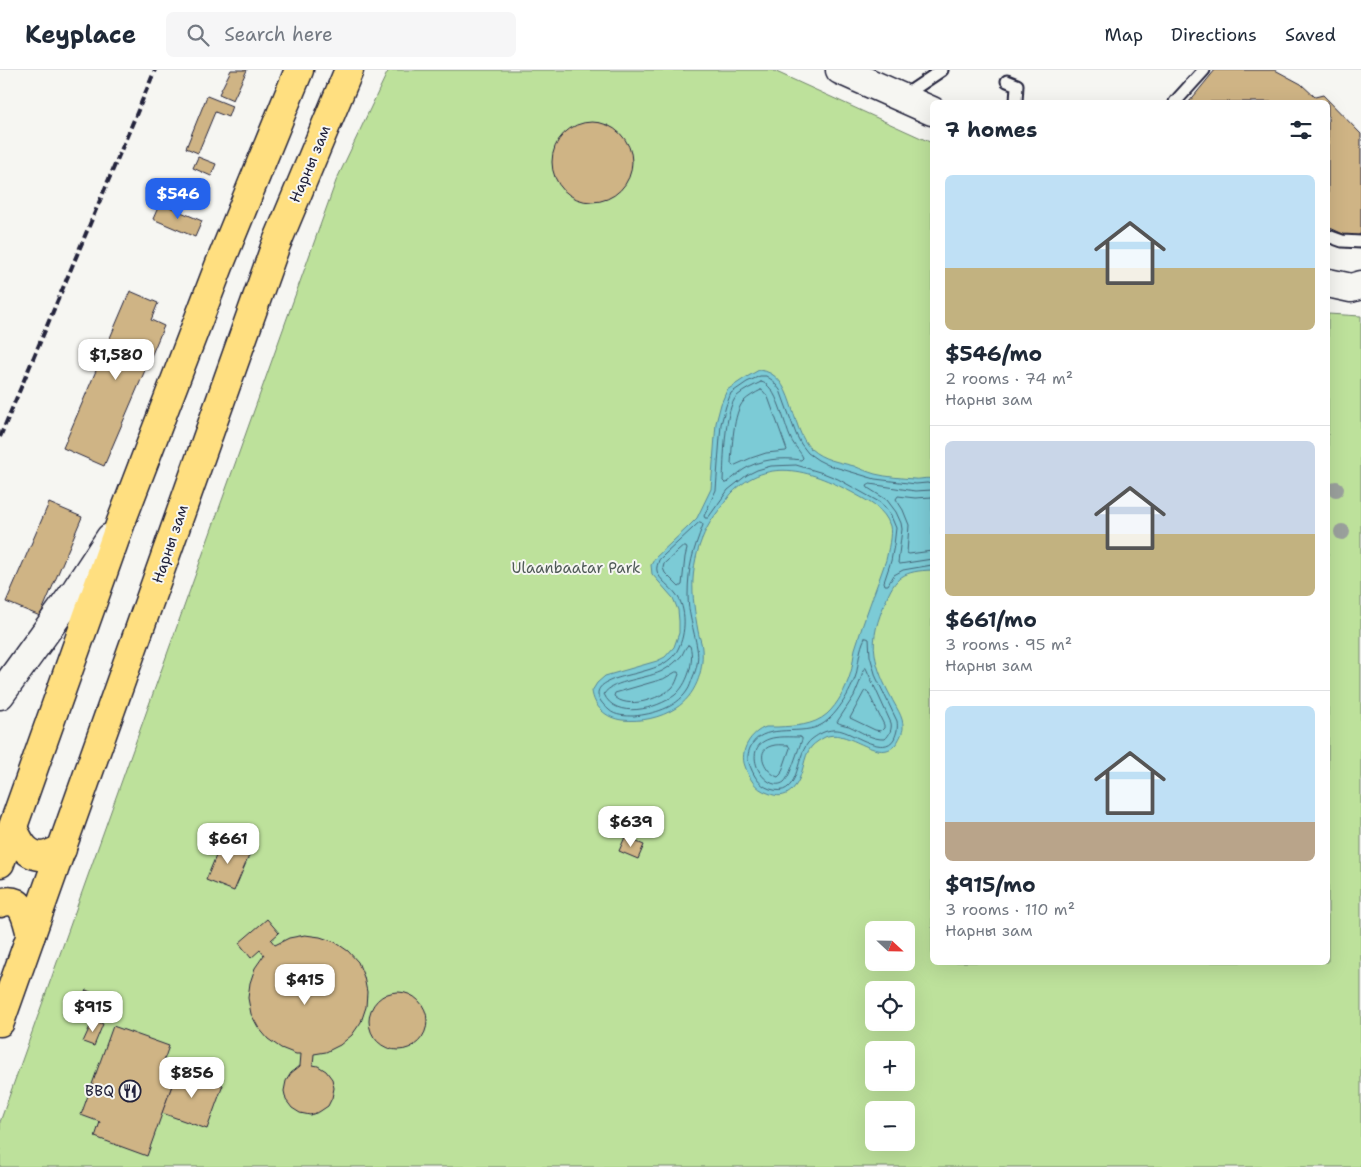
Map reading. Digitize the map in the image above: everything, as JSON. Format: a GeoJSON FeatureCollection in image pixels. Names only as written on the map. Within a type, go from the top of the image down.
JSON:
{"type":"FeatureCollection","features":[{"type":"Feature","properties":{"kind":"main road"},"geometry":{"type":"LineString","coordinates":[[0,863],[121,522],[219,266],[299,70]]}},
{"type":"Feature","properties":{"kind":"main road","name":"Нарны зам"},"geometry":{"type":"LineString","coordinates":[[0,1022],[275,247],[349,70]]}},
{"type":"Feature","properties":{"kind":"main road"},"geometry":{"type":"LineString","coordinates":[[13,828],[23,848],[34,854],[44,856],[62,849]]}},
{"type":"Feature","properties":{"kind":"main road"},"geometry":{"type":"LineString","coordinates":[[0,903],[6,901],[16,903],[24,910],[31,935]]}},
{"type":"Feature","properties":{"kind":"street"},"geometry":{"type":"LineString","coordinates":[[840,70],[930,109]]}},
{"type":"Feature","properties":{"kind":"street"},"geometry":{"type":"LineString","coordinates":[[1330,283],[1351,288],[1361,285]]}},
{"type":"Feature","properties":{"kind":"street"},"geometry":{"type":"LineString","coordinates":[[0,695],[76,590],[121,522]]}},
{"type":"Feature","properties":{"kind":"lane"},"geometry":{"type":"LineString","coordinates":[[902,97],[942,70]]}},
{"type":"Feature","properties":{"kind":"lane"},"geometry":{"type":"LineString","coordinates":[[1177,100],[1204,70]]}},
{"type":"Feature","properties":{"kind":"lane"},"geometry":{"type":"LineString","coordinates":[[1007,81],[1017,85],[1016,100]]}},
{"type":"Feature","properties":{"kind":"lane"},"geometry":{"type":"LineString","coordinates":[[1330,237],[1342,241],[1361,242]]}},
{"type":"Feature","properties":{"kind":"green space","name":"Ulaanbaatar Park"},"geometry":{"type":"Polygon","coordinates":[[[390,70],[772,70],[930,142],[930,965],[1330,965],[1330,314],[1361,316],[1361,1167],[0,1167],[0,1122],[336,181],[390,70]]]}},
{"type":"Feature","properties":{"kind":"water"},"geometry":{"type":"Polygon","coordinates":[[[759,370],[771,373],[779,381],[785,391],[804,440],[811,449],[821,456],[889,477],[930,478],[930,570],[907,574],[897,581],[882,609],[875,635],[874,648],[877,665],[883,682],[902,720],[903,729],[901,735],[894,746],[886,750],[877,750],[835,735],[825,737],[809,750],[796,785],[787,794],[781,796],[759,789],[753,782],[744,760],[745,748],[756,733],[766,727],[804,725],[822,718],[835,706],[846,685],[851,672],[855,649],[886,560],[890,543],[888,520],[871,503],[855,494],[824,479],[792,471],[776,471],[761,474],[746,482],[731,494],[712,519],[697,552],[693,592],[702,658],[700,675],[688,697],[676,708],[663,714],[643,720],[622,720],[611,717],[602,711],[595,702],[592,691],[605,676],[657,661],[665,657],[674,647],[679,633],[678,610],[673,598],[652,574],[651,565],[655,558],[697,518],[711,489],[716,423],[721,404],[727,390],[759,370]]]}},
{"type":"Feature","properties":{"kind":"building"},"geometry":{"type":"Polygon","coordinates":[[[231,70],[247,70],[233,100],[219,94],[231,70]]]}},
{"type":"Feature","properties":{"kind":"building"},"geometry":{"type":"Polygon","coordinates":[[[1215,70],[1275,70],[1301,84],[1315,97],[1323,95],[1328,100],[1191,100],[1215,70]]]}},
{"type":"Feature","properties":{"kind":"building"},"geometry":{"type":"Polygon","coordinates":[[[207,96],[232,106],[228,117],[215,112],[198,153],[186,148],[207,96]]]}},
{"type":"Feature","properties":{"kind":"building"},"geometry":{"type":"Polygon","coordinates":[[[1330,102],[1361,134],[1361,233],[1354,239],[1330,228],[1330,102]]]}},
{"type":"Feature","properties":{"kind":"building"},"geometry":{"type":"Polygon","coordinates":[[[592,122],[607,125],[620,134],[629,147],[632,162],[629,177],[620,190],[607,199],[592,202],[577,199],[564,190],[555,177],[552,162],[555,147],[564,134],[577,125],[592,122]]]}},
{"type":"Feature","properties":{"kind":"building"},"geometry":{"type":"Polygon","coordinates":[[[198,157],[216,164],[211,176],[193,168],[198,157]]]}},
{"type":"Feature","properties":{"kind":"building"},"geometry":{"type":"Polygon","coordinates":[[[160,203],[202,221],[195,237],[153,219],[160,203]]]}},
{"type":"Feature","properties":{"kind":"building"},"geometry":{"type":"Polygon","coordinates":[[[130,291],[158,303],[151,320],[164,326],[104,466],[63,448],[130,291]]]}},
{"type":"Feature","properties":{"kind":"building"},"geometry":{"type":"Polygon","coordinates":[[[49,503],[82,517],[40,616],[6,602],[49,503]]]}},
{"type":"Feature","properties":{"kind":"building"},"geometry":{"type":"Polygon","coordinates":[[[625,837],[644,845],[638,859],[619,851],[625,837]]]}},
{"type":"Feature","properties":{"kind":"building"},"geometry":{"type":"Polygon","coordinates":[[[223,839],[251,851],[234,891],[206,880],[223,839]]]}},
{"type":"Feature","properties":{"kind":"building"},"geometry":{"type":"Polygon","coordinates":[[[267,919],[279,933],[271,940],[275,945],[289,938],[305,935],[335,942],[348,951],[358,962],[364,977],[367,992],[366,1007],[361,1022],[352,1035],[340,1045],[326,1052],[314,1054],[313,1065],[326,1071],[332,1079],[334,1088],[328,1106],[310,1115],[300,1113],[292,1108],[286,1100],[284,1091],[286,1081],[291,1073],[300,1066],[301,1054],[281,1048],[268,1039],[258,1027],[251,1014],[248,998],[250,983],[255,968],[264,955],[260,950],[251,958],[239,943],[267,919]]]}},
{"type":"Feature","properties":{"kind":"building"},"geometry":{"type":"Polygon","coordinates":[[[86,990],[100,996],[94,1011],[80,1005],[86,990]]]}},
{"type":"Feature","properties":{"kind":"building"},"geometry":{"type":"Polygon","coordinates":[[[398,992],[409,994],[422,1005],[427,1021],[425,1032],[414,1045],[398,1050],[387,1048],[374,1037],[369,1021],[371,1010],[382,997],[398,992]]]}},
{"type":"Feature","properties":{"kind":"building"},"geometry":{"type":"Polygon","coordinates":[[[93,1020],[103,1024],[94,1046],[83,1042],[93,1020]]]}},
{"type":"Feature","properties":{"kind":"building","name":"BBQ"},"geometry":{"type":"Polygon","coordinates":[[[113,1026],[169,1046],[163,1063],[178,1069],[147,1156],[95,1137],[100,1122],[81,1115],[113,1026]]]}},
{"type":"Feature","properties":{"kind":"building"},"geometry":{"type":"Polygon","coordinates":[[[178,1069],[223,1085],[207,1129],[162,1113],[178,1069]]]}},
{"type":"Feature","properties":{"kind":"railway"},"geometry":{"type":"LineString","coordinates":[[0,437],[155,70]]}},
{"type":"Feature","properties":{"kind":"place","name":"BBQ"},"geometry":{"type":"Point","coordinates":[130,1091]}}]}
